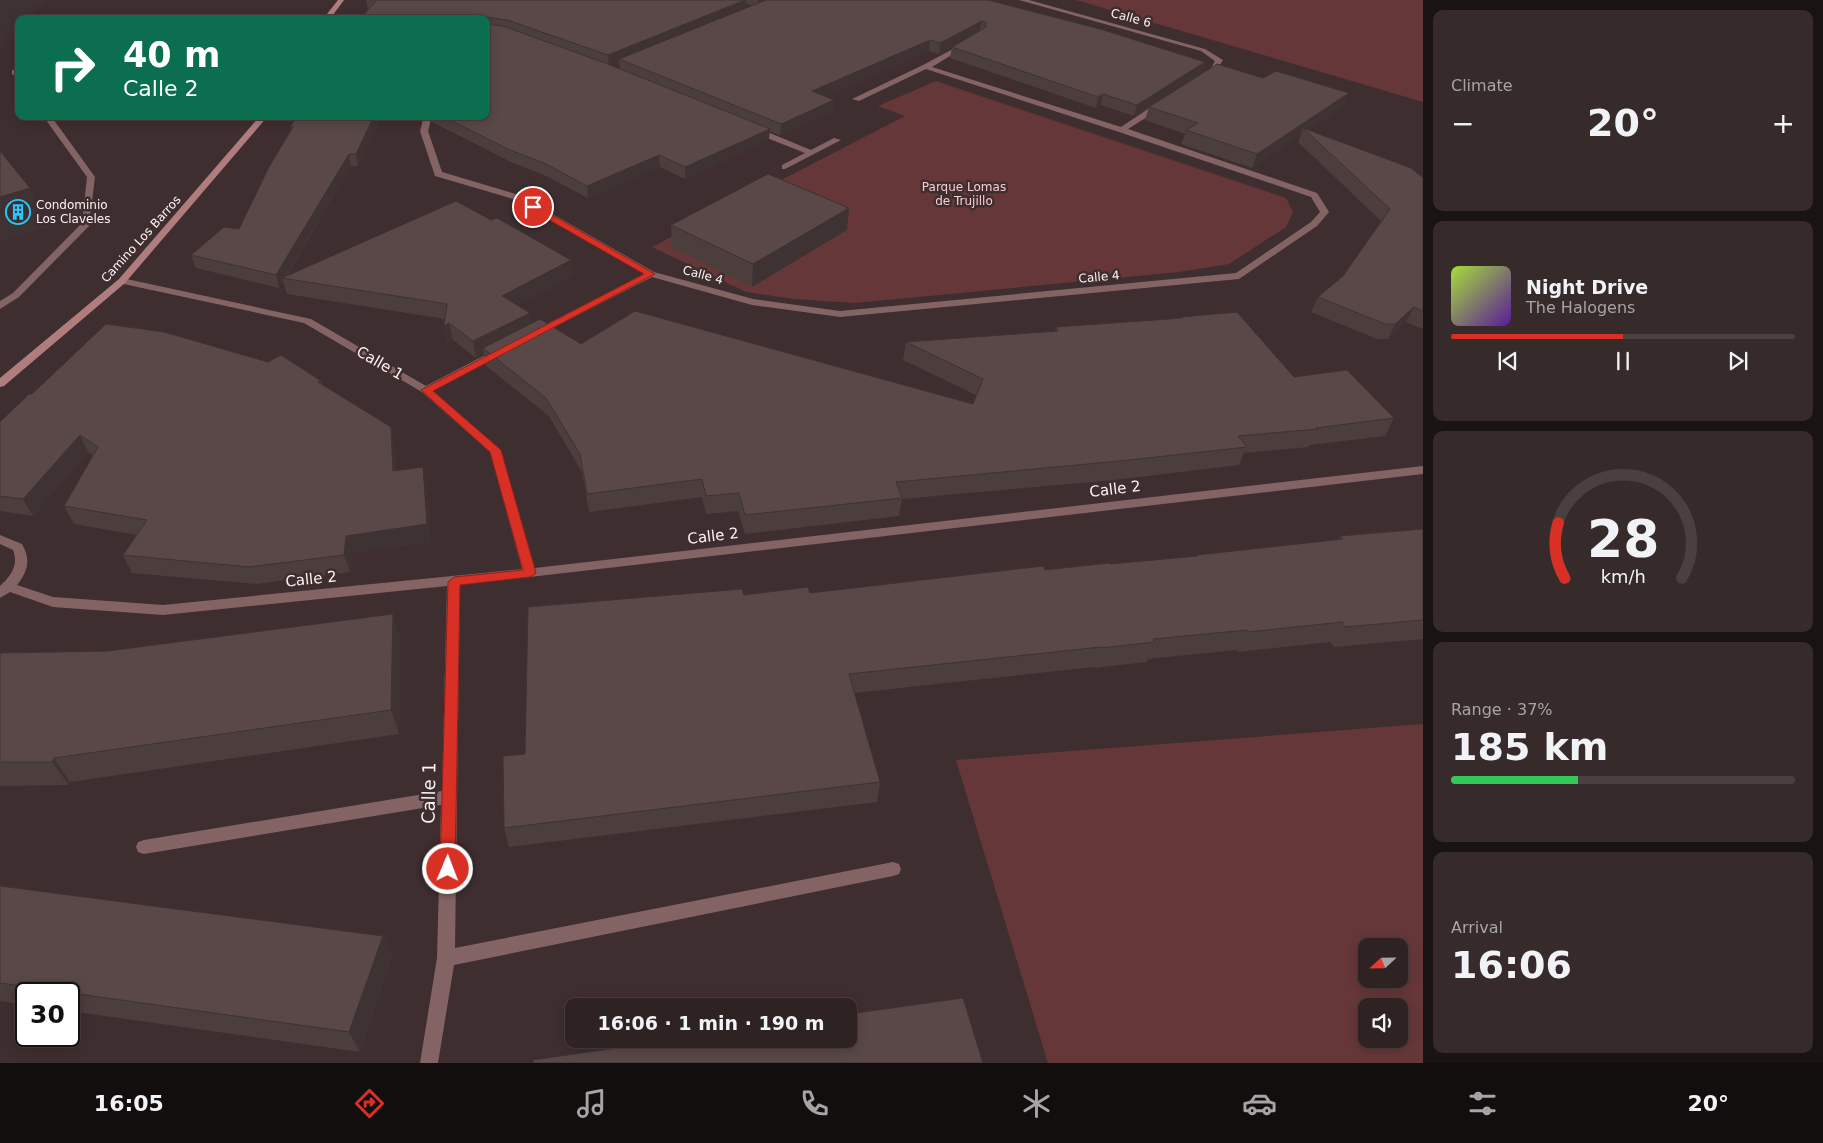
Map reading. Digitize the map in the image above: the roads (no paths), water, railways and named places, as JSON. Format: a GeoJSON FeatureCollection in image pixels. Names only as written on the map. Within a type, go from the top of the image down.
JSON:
{"type":"FeatureCollection","features":[{"type":"Feature","properties":{"kind":"street"},"geometry":{"type":"LineString","coordinates":[[329,15],[341,0]]}},
{"type":"Feature","properties":{"kind":"street","name":"Calle 6"},"geometry":{"type":"LineString","coordinates":[[1022,0],[1203,50],[1219,60],[1213,71],[1197,81]]}},
{"type":"Feature","properties":{"kind":"street"},"geometry":{"type":"LineString","coordinates":[[856,99],[926,67],[973,40]]}},
{"type":"Feature","properties":{"kind":"street","name":"Calle 4"},"geometry":{"type":"LineString","coordinates":[[427,120],[424,131],[438,174],[516,197],[651,274],[752,302],[840,314],[1239,276],[1314,224],[1325,212],[1314,195],[1122,130],[926,67]]}},
{"type":"Feature","properties":{"kind":"street"},"geometry":{"type":"LineString","coordinates":[[1122,130],[1164,103]]}},
{"type":"Feature","properties":{"kind":"street"},"geometry":{"type":"LineString","coordinates":[[0,306],[16,295],[86,224],[92,177],[50,120]]}},
{"type":"Feature","properties":{"kind":"street","name":"Camino Los Barros"},"geometry":{"type":"LineString","coordinates":[[0,384],[122,281],[261,120]]}},
{"type":"Feature","properties":{"kind":"street"},"geometry":{"type":"LineString","coordinates":[[747,127],[811,153]]}},
{"type":"Feature","properties":{"kind":"street"},"geometry":{"type":"LineString","coordinates":[[785,167],[837,140]]}},
{"type":"Feature","properties":{"kind":"street"},"geometry":{"type":"LineString","coordinates":[[530,336],[651,274]]}},
{"type":"Feature","properties":{"kind":"street","name":"Calle 1"},"geometry":{"type":"LineString","coordinates":[[122,281],[307,321],[426,390],[495,450],[530,573]]}},
{"type":"Feature","properties":{"kind":"street"},"geometry":{"type":"LineString","coordinates":[[426,390],[512,345]]}},
{"type":"Feature","properties":{"kind":"street","name":"Calle 2"},"geometry":{"type":"LineString","coordinates":[[4,590],[53,602],[162,610],[454,582],[1423,470]]}},
{"type":"Feature","properties":{"kind":"street"},"geometry":{"type":"LineString","coordinates":[[0,539],[18,547],[22,558],[19,572],[4,590]]}},
{"type":"Feature","properties":{"kind":"street","name":"Calle 1"},"geometry":{"type":"LineString","coordinates":[[429,1063],[446,958],[454,582]]}},
{"type":"Feature","properties":{"kind":"street"},"geometry":{"type":"LineString","coordinates":[[144,848],[449,797]]}},
{"type":"Feature","properties":{"kind":"street"},"geometry":{"type":"LineString","coordinates":[[446,958],[893,868]]}},
{"type":"Feature","properties":{"kind":"place","name":"Condominio Los Claveles"},"geometry":{"type":"Point","coordinates":[18,212]}},
{"type":"Feature","properties":{"kind":"park label","name":"Parque Lomas de Trujillo"},"geometry":{"type":"Point","coordinates":[964,194]}}]}
